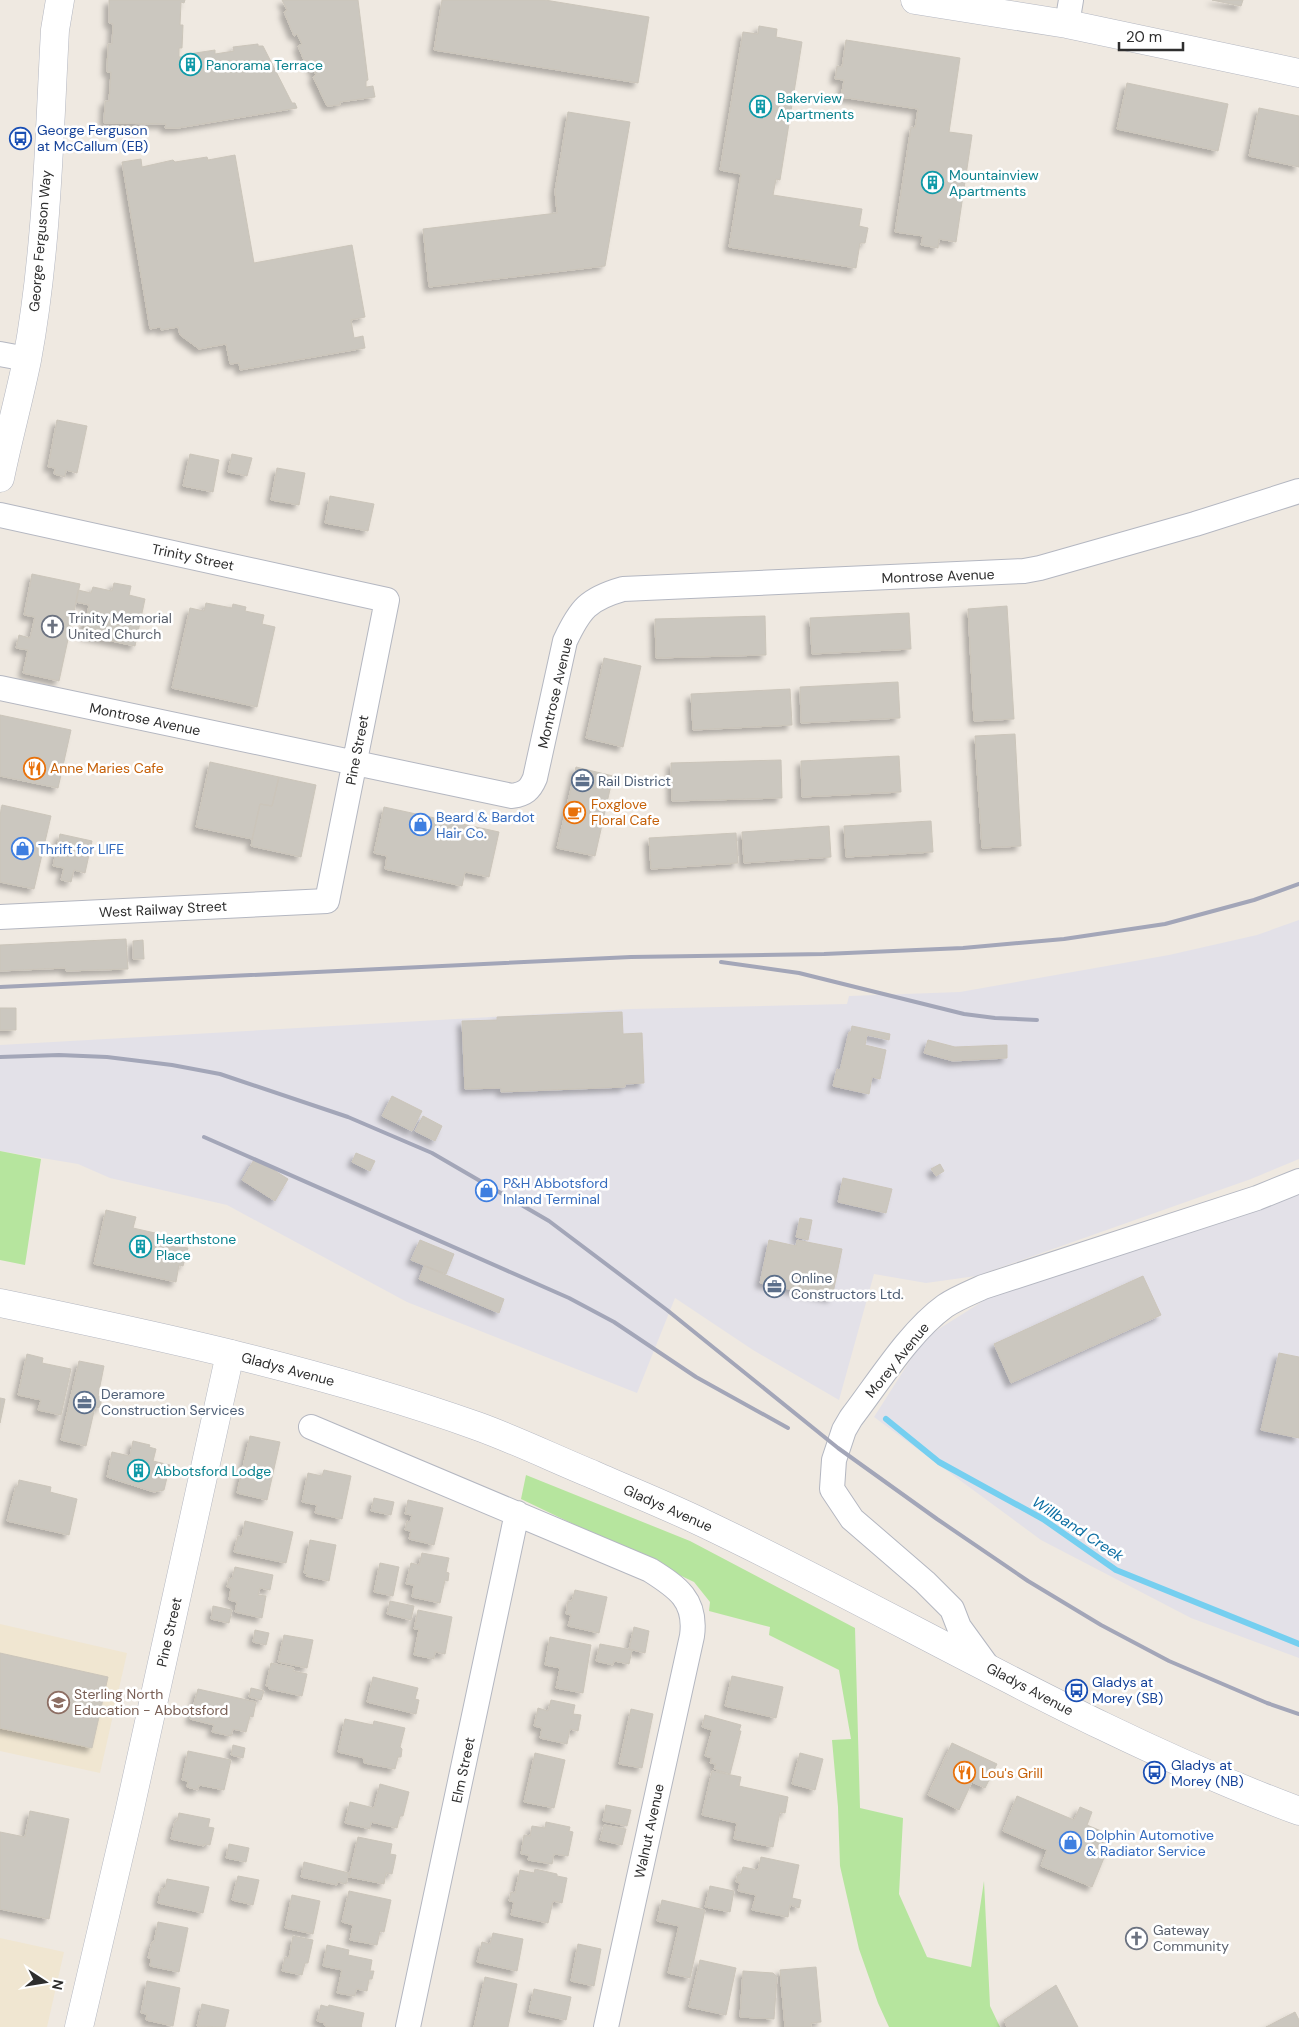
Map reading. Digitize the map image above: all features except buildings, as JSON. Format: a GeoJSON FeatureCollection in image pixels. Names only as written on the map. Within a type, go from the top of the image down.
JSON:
{"type":"FeatureCollection","features":[{"type":"Feature","properties":{"kind":"main road","name":"George Ferguson Way"},"geometry":{"type":"LineString","coordinates":[[0,478],[27,359],[42,236],[55,30],[60,0]]}},
{"type":"Feature","properties":{"kind":"main road"},"geometry":{"type":"LineString","coordinates":[[915,0],[1069,12],[1299,73]]}},
{"type":"Feature","properties":{"kind":"main road","name":"Gladys Avenue"},"geometry":{"type":"LineString","coordinates":[[0,1303],[230,1354],[385,1396],[479,1427],[702,1522],[988,1667],[1066,1710],[1237,1788],[1299,1811]]}},
{"type":"Feature","properties":{"kind":"main road","name":"Pine Street"},"geometry":{"type":"LineString","coordinates":[[79,2027],[129,1813],[230,1354]]}},
{"type":"Feature","properties":{"kind":"street"},"geometry":{"type":"LineString","coordinates":[[0,354],[27,359]]}},
{"type":"Feature","properties":{"kind":"street","name":"Montrose Avenue"},"geometry":{"type":"LineString","coordinates":[[0,688],[512,796],[527,792],[532,787],[536,778],[565,641],[569,633],[588,604],[596,598],[616,590],[1024,571],[1195,524],[1299,491]]}},
{"type":"Feature","properties":{"kind":"street","name":"Trinity Street"},"geometry":{"type":"LineString","coordinates":[[0,515],[387,600]]}},
{"type":"Feature","properties":{"kind":"street","name":"Pine Street"},"geometry":{"type":"LineString","coordinates":[[327,901],[387,600]]}},
{"type":"Feature","properties":{"kind":"street","name":"West Railway Street"},"geometry":{"type":"LineString","coordinates":[[0,917],[327,901]]}},
{"type":"Feature","properties":{"kind":"street","name":"Morey Avenue"},"geometry":{"type":"LineString","coordinates":[[988,1667],[959,1627],[952,1609],[925,1582],[852,1519],[832,1488],[834,1460],[844,1430],[851,1418],[925,1323],[962,1296],[983,1287],[1257,1198],[1299,1181]]}},
{"type":"Feature","properties":{"kind":"street"},"geometry":{"type":"LineString","coordinates":[[311,1426],[517,1513]]}},
{"type":"Feature","properties":{"kind":"street","name":"Walnut Avenue"},"geometry":{"type":"LineString","coordinates":[[517,1513],[650,1570],[674,1585],[690,1607],[694,1622],[606,2027]]}},
{"type":"Feature","properties":{"kind":"street","name":"Elm Street"},"geometry":{"type":"LineString","coordinates":[[408,2027],[517,1513]]}},
{"type":"Feature","properties":{"kind":"shaded area"},"geometry":{"type":"Polygon","coordinates":[[[1299,920],[1299,1159],[1251,1179],[976,1276],[926,1283],[874,1274],[839,1400],[753,1350],[675,1298],[637,1393],[407,1302],[227,1205],[110,1178],[78,1164],[0,1151],[0,1045],[631,1009],[847,1004],[849,996],[960,992],[1169,955],[1257,935],[1299,920]]]}},
{"type":"Feature","properties":{"kind":"shaded area"},"geometry":{"type":"Polygon","coordinates":[[[1299,1194],[1299,1658],[1191,1618],[1041,1540],[874,1417],[916,1351],[934,1332],[988,1298],[1299,1194]]]}},
{"type":"Feature","properties":{"kind":"shaded area","name":"Sterling North Education - Abbotsford"},"geometry":{"type":"Polygon","coordinates":[[[0,1624],[127,1653],[100,1773],[0,1751],[0,1624]]]}},
{"type":"Feature","properties":{"kind":"shaded area"},"geometry":{"type":"Polygon","coordinates":[[[0,1938],[64,1952],[47,2027],[0,2027],[0,1938]]]}},
{"type":"Feature","properties":{"kind":"green space"},"geometry":{"type":"Polygon","coordinates":[[[0,1151],[41,1159],[25,1265],[0,1260],[0,1151]]]}},
{"type":"Feature","properties":{"kind":"green space"},"geometry":{"type":"Polygon","coordinates":[[[526,1475],[690,1541],[855,1628],[860,1808],[903,1818],[899,1894],[927,1957],[971,1967],[984,1881],[990,2006],[1000,2027],[889,2027],[878,2003],[859,1949],[840,1866],[838,1807],[832,1740],[851,1739],[839,1670],[769,1635],[770,1627],[709,1611],[710,1602],[694,1582],[521,1499],[526,1475]]]}},
{"type":"Feature","properties":{"kind":"waterway","name":"Willband Creek"},"geometry":{"type":"LineString","coordinates":[[886,1419],[939,1462],[1043,1519],[1116,1570],[1299,1644]]}},
{"type":"Feature","properties":{"kind":"railway"},"geometry":{"type":"LineString","coordinates":[[0,987],[631,957],[824,954],[963,948],[1064,939],[1165,924],[1254,900],[1299,884]]}},
{"type":"Feature","properties":{"kind":"railway"},"geometry":{"type":"LineString","coordinates":[[721,962],[799,973],[964,1014],[1037,1020]]}},
{"type":"Feature","properties":{"kind":"railway"},"geometry":{"type":"LineString","coordinates":[[0,1057],[59,1055],[107,1057],[172,1065],[220,1074],[348,1117],[432,1153],[549,1221],[667,1310],[838,1448],[1028,1581],[1101,1625],[1169,1661],[1267,1703],[1299,1714]]}},
{"type":"Feature","properties":{"kind":"railway"},"geometry":{"type":"LineString","coordinates":[[204,1137],[569,1298],[614,1322],[696,1377],[788,1428]]}},
{"type":"Feature","properties":{"kind":"place","name":"Panorama Terrace"},"geometry":{"type":"Point","coordinates":[190,65]}},
{"type":"Feature","properties":{"kind":"place","name":"Bakerview Apartments"},"geometry":{"type":"Point","coordinates":[761,106]}},
{"type":"Feature","properties":{"kind":"place","name":"George Ferguson at McCallum (EB)"},"geometry":{"type":"Point","coordinates":[21,138]}},
{"type":"Feature","properties":{"kind":"place","name":"Mountainview Apartments"},"geometry":{"type":"Point","coordinates":[933,183]}},
{"type":"Feature","properties":{"kind":"place","name":"Trinity Memorial United Church"},"geometry":{"type":"Point","coordinates":[52,626]}},
{"type":"Feature","properties":{"kind":"place","name":"Anne Maries Cafe"},"geometry":{"type":"Point","coordinates":[34,768]}},
{"type":"Feature","properties":{"kind":"place","name":"Rail District"},"geometry":{"type":"Point","coordinates":[582,781]}},
{"type":"Feature","properties":{"kind":"place","name":"Foxglove Floral Cafe"},"geometry":{"type":"Point","coordinates":[575,812]}},
{"type":"Feature","properties":{"kind":"place","name":"Beard & Bardot Hair Co."},"geometry":{"type":"Point","coordinates":[420,825]}},
{"type":"Feature","properties":{"kind":"place","name":"Thrift for LIFE"},"geometry":{"type":"Point","coordinates":[22,849]}},
{"type":"Feature","properties":{"kind":"place","name":"P&H Abbotsford Inland Terminal"},"geometry":{"type":"Point","coordinates":[487,1191]}},
{"type":"Feature","properties":{"kind":"place","name":"Hearthstone Place"},"geometry":{"type":"Point","coordinates":[140,1247]}},
{"type":"Feature","properties":{"kind":"place","name":"Online Constructors Ltd."},"geometry":{"type":"Point","coordinates":[775,1286]}},
{"type":"Feature","properties":{"kind":"place","name":"Deramore Construction Services"},"geometry":{"type":"Point","coordinates":[85,1402]}},
{"type":"Feature","properties":{"kind":"place","name":"Abbotsford Lodge"},"geometry":{"type":"Point","coordinates":[138,1471]}},
{"type":"Feature","properties":{"kind":"place","name":"Gladys at Morey (SB)"},"geometry":{"type":"Point","coordinates":[1076,1690]}},
{"type":"Feature","properties":{"kind":"place","name":"Sterling North Education - Abbotsford"},"geometry":{"type":"Point","coordinates":[58,1702]}},
{"type":"Feature","properties":{"kind":"place","name":"Lou's Grill"},"geometry":{"type":"Point","coordinates":[965,1773]}},
{"type":"Feature","properties":{"kind":"place","name":"Gladys at Morey (NB)"},"geometry":{"type":"Point","coordinates":[1155,1773]}},
{"type":"Feature","properties":{"kind":"place","name":"Dolphin Automotive & Radiator Service"},"geometry":{"type":"Point","coordinates":[1070,1843]}},
{"type":"Feature","properties":{"kind":"place","name":"Gateway Community"},"geometry":{"type":"Point","coordinates":[1137,1938]}}]}
